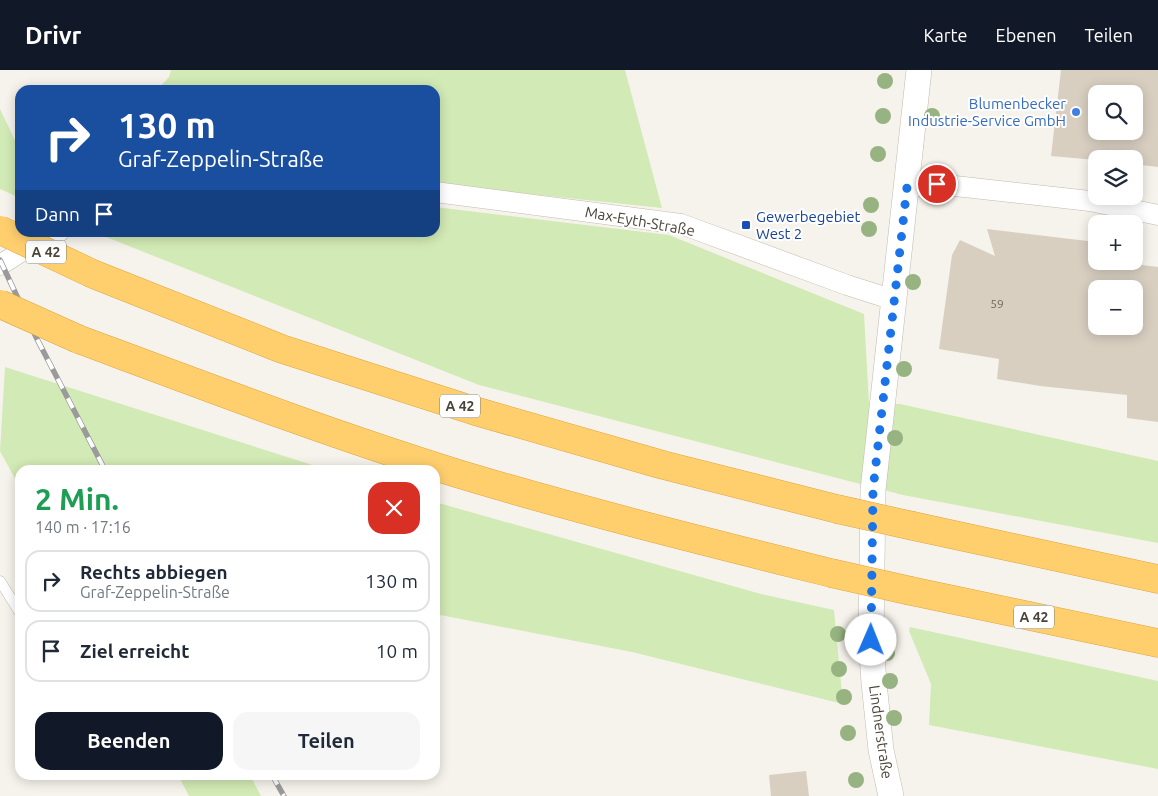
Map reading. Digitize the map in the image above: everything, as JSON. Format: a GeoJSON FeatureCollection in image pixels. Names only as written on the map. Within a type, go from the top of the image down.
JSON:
{"type":"FeatureCollection","features":[{"type":"Feature","properties":{"kind":"highway","name":"A 42"},"geometry":{"type":"LineString","coordinates":[[0,230],[93,274],[282,349],[466,408],[663,465],[837,509],[1158,579]]}},
{"type":"Feature","properties":{"kind":"highway","name":"A 42"},"geometry":{"type":"LineString","coordinates":[[0,304],[78,338],[266,410],[433,465]]}},
{"type":"Feature","properties":{"kind":"highway","name":"A 42"},"geometry":{"type":"LineString","coordinates":[[440,467],[646,526],[831,573],[1158,643]]}},
{"type":"Feature","properties":{"kind":"street","name":"Lindnerstraße"},"geometry":{"type":"LineString","coordinates":[[891,796],[882,750],[871,640],[873,490],[920,70]]}},
{"type":"Feature","properties":{"kind":"street"},"geometry":{"type":"LineString","coordinates":[[907,187],[947,185],[1090,201],[1158,215]]}},
{"type":"Feature","properties":{"kind":"street","name":"Max-Eyth-Straße"},"geometry":{"type":"LineString","coordinates":[[440,193],[681,224],[847,285],[894,300]]}},
{"type":"Feature","properties":{"kind":"street"},"geometry":{"type":"LineString","coordinates":[[0,266],[19,253],[49,237]]}},
{"type":"Feature","properties":{"kind":"lane"},"geometry":{"type":"LineString","coordinates":[[0,581],[15,605]]}},
{"type":"Feature","properties":{"kind":"green space"},"geometry":{"type":"Polygon","coordinates":[[[171,70],[625,70],[662,208],[440,185],[440,85],[162,85],[169,77],[171,70]]]}},
{"type":"Feature","properties":{"kind":"green space"},"geometry":{"type":"Polygon","coordinates":[[[0,109],[15,140],[15,196],[0,189],[0,109]]]}},
{"type":"Feature","properties":{"kind":"green space"},"geometry":{"type":"Polygon","coordinates":[[[440,208],[669,235],[864,314],[869,404],[900,404],[1158,461],[1158,543],[903,495],[479,385],[106,237],[440,237],[440,208]]]}},
{"type":"Feature","properties":{"kind":"green space"},"geometry":{"type":"Polygon","coordinates":[[[5,367],[312,465],[15,465],[15,479],[0,451],[5,367]]]}},
{"type":"Feature","properties":{"kind":"green space"},"geometry":{"type":"Polygon","coordinates":[[[440,503],[761,594],[834,610],[843,704],[632,652],[440,615],[440,503]]]}},
{"type":"Feature","properties":{"kind":"green space"},"geometry":{"type":"Polygon","coordinates":[[[910,627],[1158,681],[1158,769],[929,725],[931,684],[909,631],[910,627]]]}},
{"type":"Feature","properties":{"kind":"green space"},"geometry":{"type":"Polygon","coordinates":[[[181,780],[253,780],[261,796],[189,796],[181,780]]]}},
{"type":"Feature","properties":{"kind":"building","name":"Blumenbecker Industrie-Service GmbH"},"geometry":{"type":"Polygon","coordinates":[[[1061,70],[1158,70],[1158,167],[1143,165],[1143,150],[1088,150],[1088,159],[1051,156],[1061,70]]]}},
{"type":"Feature","properties":{"kind":"building"},"geometry":{"type":"Polygon","coordinates":[[[987,229],[1088,241],[1088,270],[1143,270],[1143,265],[1158,267],[1158,422],[1127,418],[1127,395],[1040,386],[997,379],[999,359],[939,349],[952,255],[960,240],[995,256],[987,229]]]}},
{"type":"Feature","properties":{"kind":"building"},"geometry":{"type":"Polygon","coordinates":[[[806,771],[809,796],[771,796],[769,775],[806,771]]]}},
{"type":"Feature","properties":{"kind":"railway"},"geometry":{"type":"LineString","coordinates":[[0,260],[37,339],[102,465]]}},
{"type":"Feature","properties":{"kind":"railway"},"geometry":{"type":"LineString","coordinates":[[275,780],[284,796]]}},
{"type":"Feature","properties":{"kind":"place","name":"Blumenbecker Industrie-Service GmbH"},"geometry":{"type":"Point","coordinates":[1076,112]}},
{"type":"Feature","properties":{"kind":"place","name":"Gewerbegebiet West 2"},"geometry":{"type":"Point","coordinates":[746,225]}},
{"type":"Feature","properties":{"kind":"route"},"geometry":{"type":"LineString","coordinates":[[871,640],[873,490],[907,187],[937,184]]}}]}
